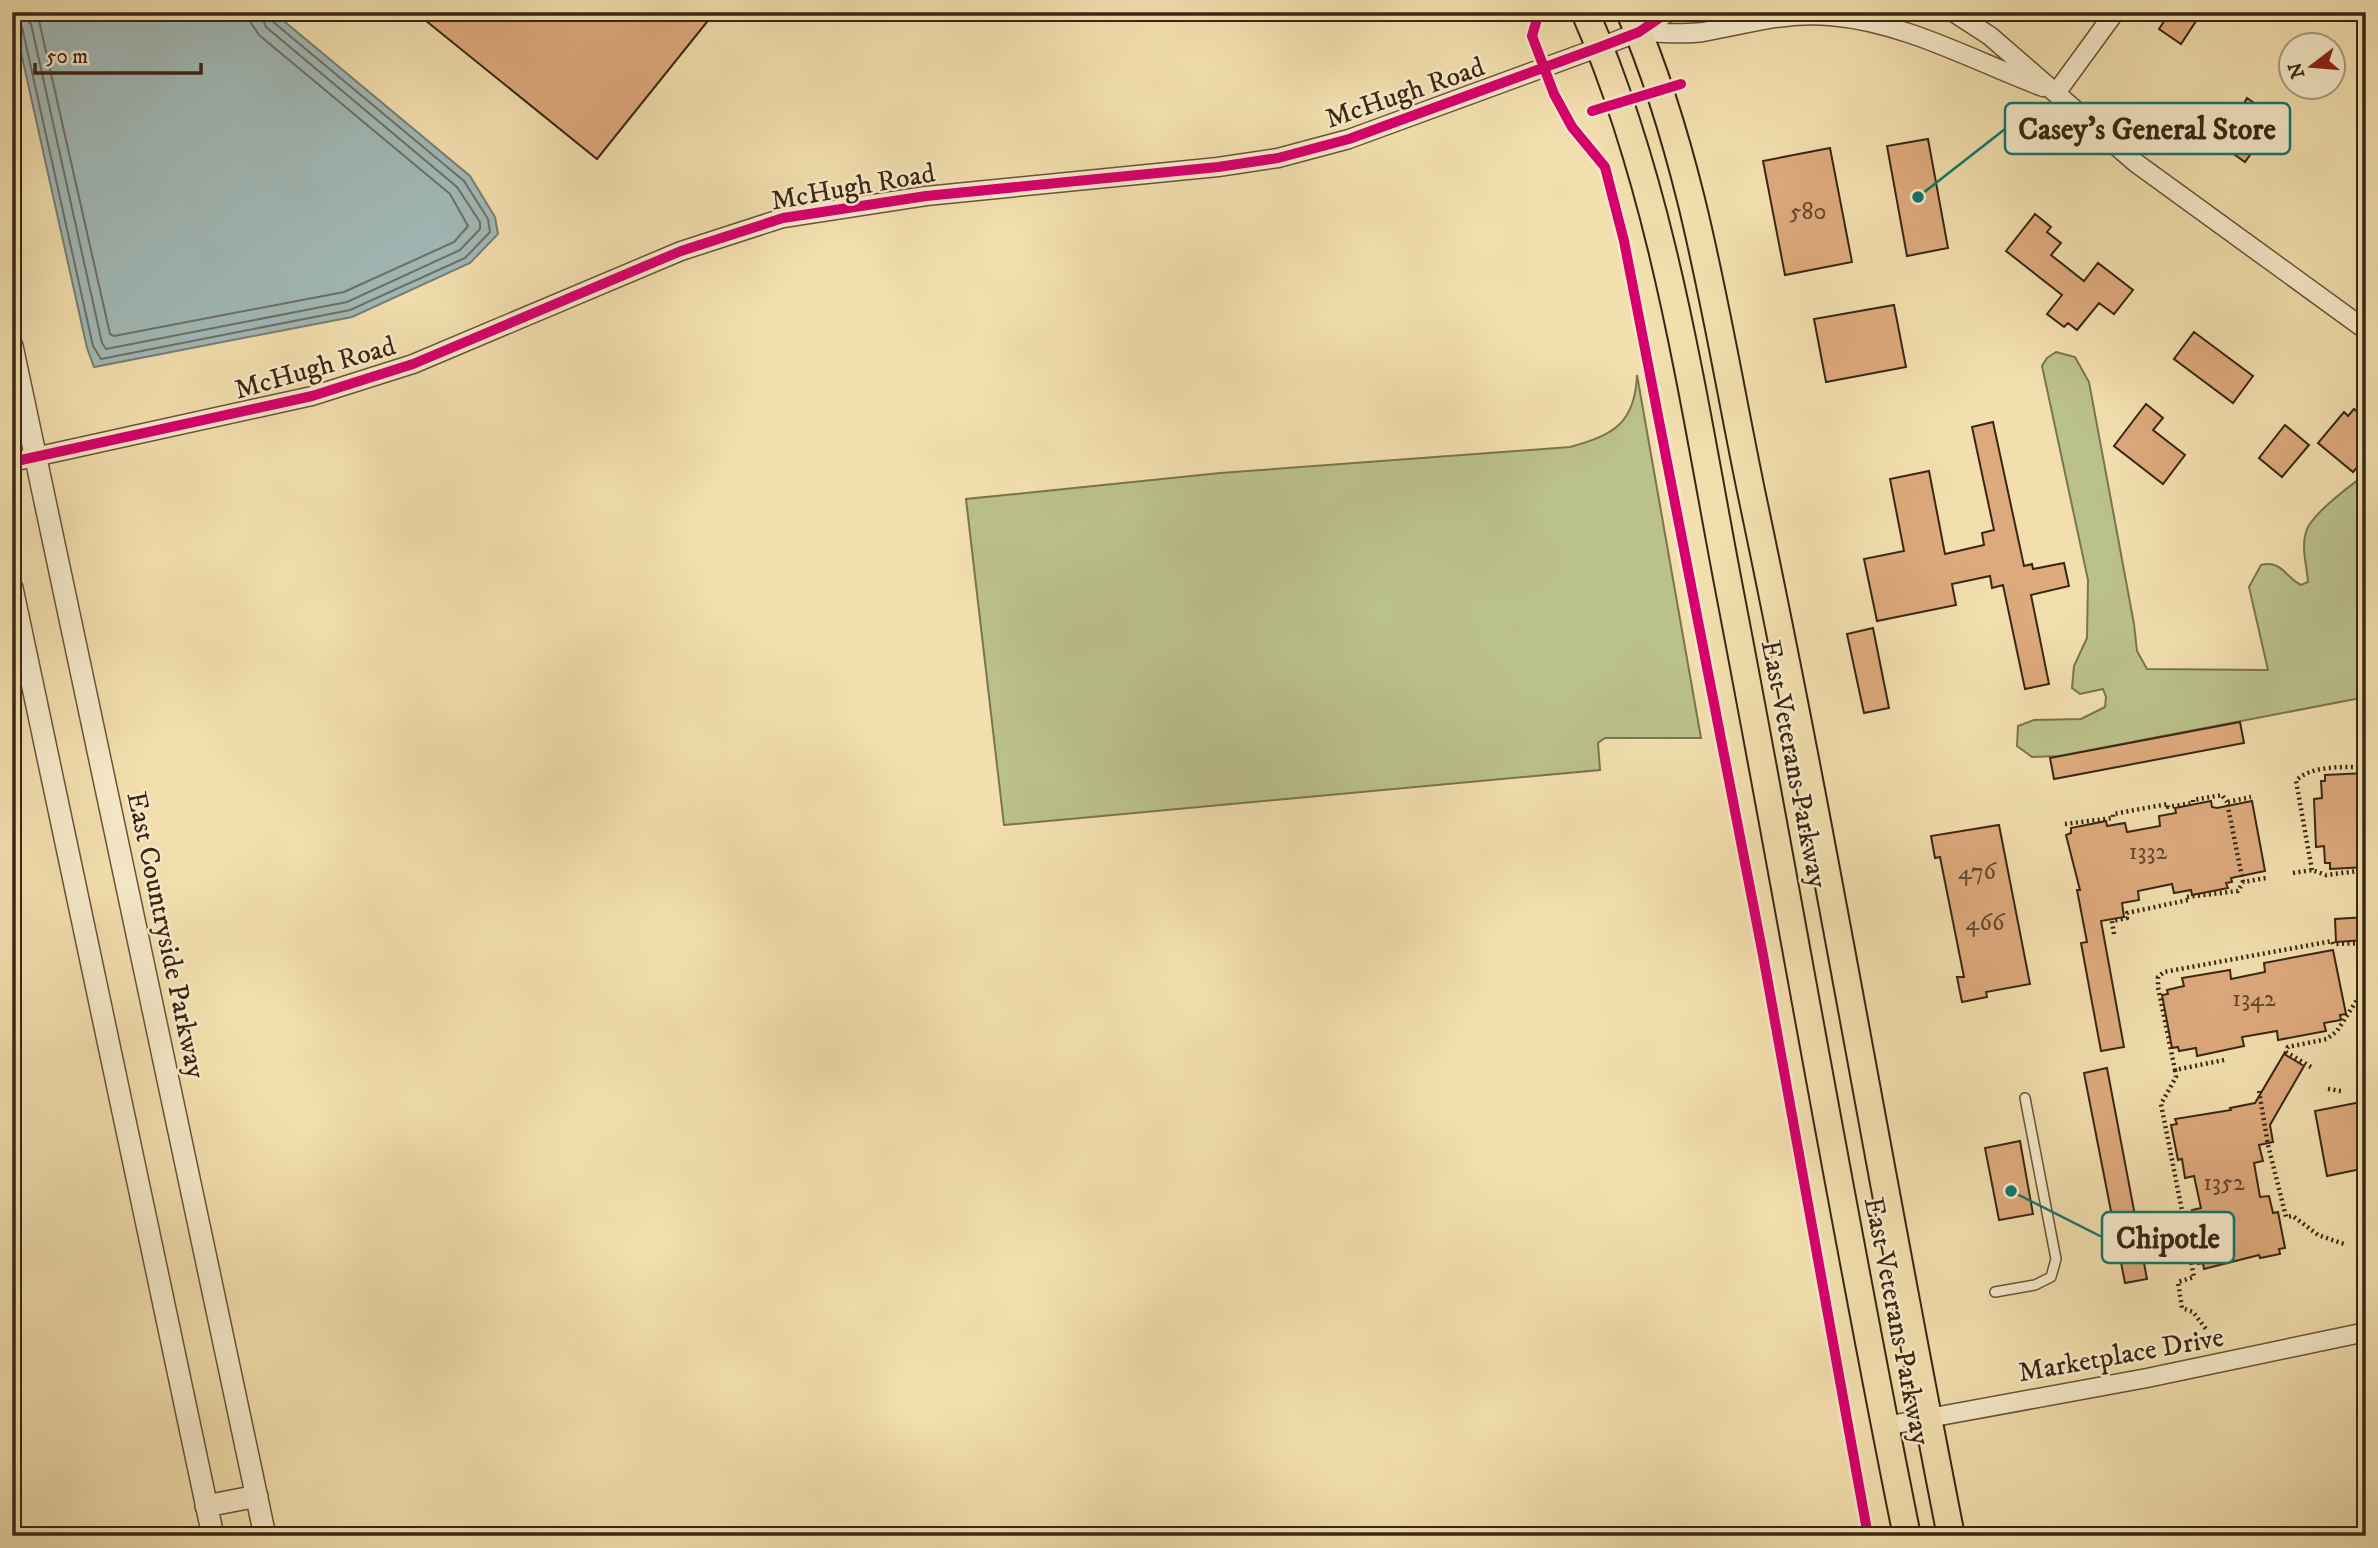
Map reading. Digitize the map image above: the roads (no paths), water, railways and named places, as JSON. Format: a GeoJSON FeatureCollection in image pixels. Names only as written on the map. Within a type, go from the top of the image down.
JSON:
{"type":"FeatureCollection","features":[{"type":"Feature","properties":{"kind":"main road","name":"East Veterans Parkway"},"geometry":{"type":"LineString","coordinates":[[1585,12],[1629,127],[1661,244],[1907,1536]]}},
{"type":"Feature","properties":{"kind":"main road","name":"East Veterans Parkway"},"geometry":{"type":"LineString","coordinates":[[1635,22],[1667,111],[1692,200],[1804,741],[1927,1418],[1951,1536]]}},
{"type":"Feature","properties":{"kind":"street","name":"McHugh Road"},"geometry":{"type":"LineString","coordinates":[[12,462],[312,396],[414,364],[681,251],[783,218],[926,196],[1217,167],[1278,158],[1349,139],[1600,47],[1635,22],[1668,12]]}},
{"type":"Feature","properties":{"kind":"street","name":"McHugh Road"},"geometry":{"type":"LineString","coordinates":[[1953,12],[1990,36],[2137,163],[2366,330]]}},
{"type":"Feature","properties":{"kind":"street"},"geometry":{"type":"LineString","coordinates":[[2056,93],[2115,12]]}},
{"type":"Feature","properties":{"kind":"street","name":"McHugh Road"},"geometry":{"type":"LineString","coordinates":[[1635,22],[1700,32],[1759,18],[1830,16],[1897,29],[1928,39],[2056,93]]}},
{"type":"Feature","properties":{"kind":"street","name":"East Countryside Parkway"},"geometry":{"type":"LineString","coordinates":[[12,346],[265,1536]]}},
{"type":"Feature","properties":{"kind":"street"},"geometry":{"type":"LineString","coordinates":[[12,588],[212,1536]]}},
{"type":"Feature","properties":{"kind":"street","name":"Marketplace Drive"},"geometry":{"type":"LineString","coordinates":[[1885,1426],[2147,1378],[2366,1332]]}},
{"type":"Feature","properties":{"kind":"street"},"geometry":{"type":"LineString","coordinates":[[206,1506],[257,1496]]}},
{"type":"Feature","properties":{"kind":"lane"},"geometry":{"type":"LineString","coordinates":[[1995,1292],[2035,1285],[2050,1277],[2056,1259],[2025,1098]]}},
{"type":"Feature","properties":{"kind":"water"},"geometry":{"type":"Polygon","coordinates":[[[12,12],[273,12],[470,176],[495,217],[498,234],[470,263],[352,317],[94,367],[87,348],[12,12]]]}},
{"type":"Feature","properties":{"kind":"place","name":"Casey's General Store"},"geometry":{"type":"Point","coordinates":[1918,197]}},
{"type":"Feature","properties":{"kind":"place","name":"Chipotle"},"geometry":{"type":"Point","coordinates":[2011,1191]}}]}
